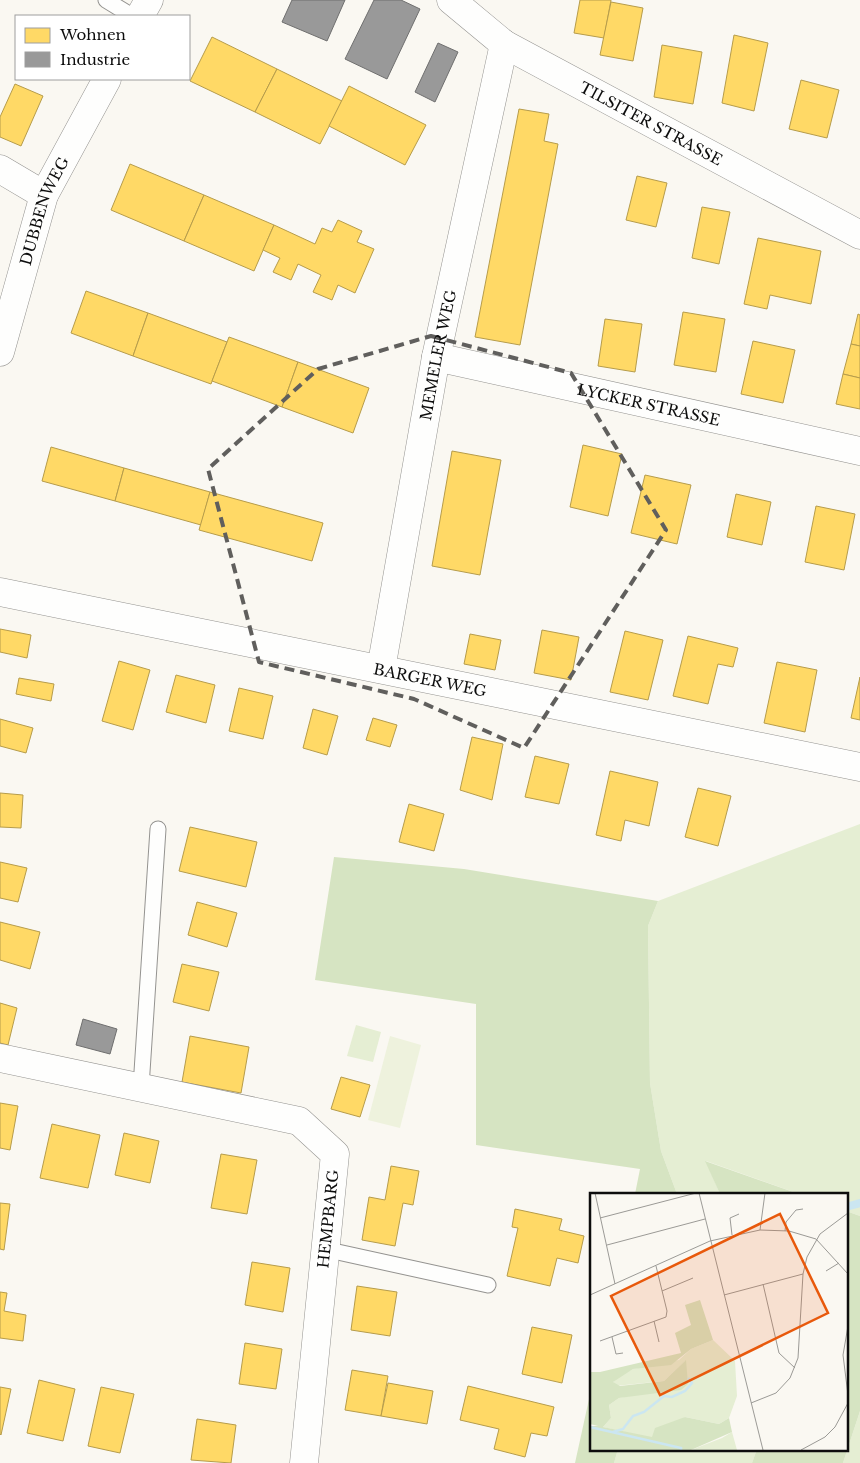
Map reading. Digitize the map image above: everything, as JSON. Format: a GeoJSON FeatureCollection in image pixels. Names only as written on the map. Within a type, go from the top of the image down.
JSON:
{"type":"FeatureCollection","features":[{"type":"Feature","properties":{"kind":"street"},"geometry":{"type":"LineString","coordinates":[[141,15],[149,0]]}},
{"type":"Feature","properties":{"kind":"street","name":"TILSITER STRASSE"},"geometry":{"type":"LineString","coordinates":[[450,0],[504,44],[860,236]]}},
{"type":"Feature","properties":{"kind":"street","name":"MEMELER WEG"},"geometry":{"type":"LineString","coordinates":[[381,669],[436,357],[504,44]]}},
{"type":"Feature","properties":{"kind":"street","name":"DUBBENWEG"},"geometry":{"type":"LineString","coordinates":[[0,352],[44,195],[105,80]]}},
{"type":"Feature","properties":{"kind":"street"},"geometry":{"type":"LineString","coordinates":[[0,169],[44,195]]}},
{"type":"Feature","properties":{"kind":"street","name":"LYCKER STRASSE"},"geometry":{"type":"LineString","coordinates":[[436,357],[860,451]]}},
{"type":"Feature","properties":{"kind":"street","name":"BARGER WEG"},"geometry":{"type":"LineString","coordinates":[[0,592],[860,767]]}},
{"type":"Feature","properties":{"kind":"street","name":"HEMPBARG"},"geometry":{"type":"LineString","coordinates":[[0,1058],[299,1121],[335,1154],[304,1463]]}},
{"type":"Feature","properties":{"kind":"lane"},"geometry":{"type":"LineString","coordinates":[[106,0],[130,15]]}},
{"type":"Feature","properties":{"kind":"lane"},"geometry":{"type":"LineString","coordinates":[[141,1087],[158,829]]}},
{"type":"Feature","properties":{"kind":"lane"},"geometry":{"type":"LineString","coordinates":[[324,1249],[488,1285]]}},
{"type":"Feature","properties":{"kind":"highlighted area"},"geometry":{"type":"Polygon","coordinates":[[[431,336],[571,373],[666,530],[524,748],[414,699],[259,662],[208,469],[318,369],[431,336]]]}},
{"type":"Feature","properties":{"kind":"green space"},"geometry":{"type":"Polygon","coordinates":[[[860,824],[860,1216],[848,1212],[848,1193],[796,1193],[706,1161],[720,1193],[677,1193],[661,1151],[650,1083],[648,926],[658,901],[860,824]]]}},
{"type":"Feature","properties":{"kind":"green space"},"geometry":{"type":"Polygon","coordinates":[[[334,857],[464,869],[658,901],[648,926],[650,1083],[661,1151],[677,1193],[635,1193],[640,1169],[476,1145],[476,1004],[315,980],[334,857]]]}},
{"type":"Feature","properties":{"kind":"green space"},"geometry":{"type":"Polygon","coordinates":[[[356,1025],[381,1032],[373,1062],[347,1056],[356,1025]]]}},
{"type":"Feature","properties":{"kind":"green space"},"geometry":{"type":"Polygon","coordinates":[[[390,1036],[421,1045],[400,1128],[368,1120],[390,1036]]]}},
{"type":"Feature","properties":{"kind":"green space"},"geometry":{"type":"Polygon","coordinates":[[[705,1161],[796,1193],[720,1193],[705,1161]]]}},
{"type":"Feature","properties":{"kind":"green space"},"geometry":{"type":"Polygon","coordinates":[[[848,1212],[860,1216],[860,1411],[848,1448],[848,1212]]]}},
{"type":"Feature","properties":{"kind":"green space"},"geometry":{"type":"Polygon","coordinates":[[[590,1395],[590,1450],[618,1450],[614,1463],[575,1463],[590,1395]]]}},
{"type":"Feature","properties":{"kind":"green space"},"geometry":{"type":"Polygon","coordinates":[[[860,1411],[860,1463],[843,1463],[860,1411]]]}},
{"type":"Feature","properties":{"kind":"green space"},"geometry":{"type":"Polygon","coordinates":[[[618,1450],[757,1450],[752,1463],[614,1463],[618,1450]]]}},
{"type":"Feature","properties":{"kind":"green space"},"geometry":{"type":"Polygon","coordinates":[[[757,1450],[847,1450],[843,1463],[752,1463],[757,1450]]]}},
{"type":"Feature","properties":{"kind":"building: Wohnen"},"geometry":{"type":"Polygon","coordinates":[[[580,0],[611,0],[604,38],[574,33],[580,0]]]}},
{"type":"Feature","properties":{"kind":"building: Wohnen"},"geometry":{"type":"Polygon","coordinates":[[[611,2],[643,8],[633,61],[600,55],[611,2]]]}},
{"type":"Feature","properties":{"kind":"building: Wohnen"},"geometry":{"type":"Polygon","coordinates":[[[734,35],[768,43],[754,111],[722,103],[734,35]]]}},
{"type":"Feature","properties":{"kind":"building: Wohnen"},"geometry":{"type":"Polygon","coordinates":[[[212,37],[277,69],[255,112],[190,81],[212,37]]]}},
{"type":"Feature","properties":{"kind":"building: Wohnen"},"geometry":{"type":"Polygon","coordinates":[[[662,45],[702,52],[693,104],[654,97],[662,45]]]}},
{"type":"Feature","properties":{"kind":"building: Wohnen"},"geometry":{"type":"Polygon","coordinates":[[[277,69],[342,101],[320,144],[255,112],[277,69]]]}},
{"type":"Feature","properties":{"kind":"building: Wohnen"},"geometry":{"type":"Polygon","coordinates":[[[801,80],[839,90],[827,138],[789,129],[801,80]]]}},
{"type":"Feature","properties":{"kind":"building: Wohnen"},"geometry":{"type":"Polygon","coordinates":[[[15,84],[43,96],[21,146],[0,137],[0,117],[15,84]]]}},
{"type":"Feature","properties":{"kind":"building: Wohnen"},"geometry":{"type":"Polygon","coordinates":[[[349,86],[426,125],[405,165],[329,126],[349,86]]]}},
{"type":"Feature","properties":{"kind":"building: Wohnen"},"geometry":{"type":"Polygon","coordinates":[[[519,109],[549,114],[544,141],[558,144],[520,345],[475,337],[519,109]]]}},
{"type":"Feature","properties":{"kind":"building: Wohnen"},"geometry":{"type":"Polygon","coordinates":[[[130,164],[204,195],[184,241],[111,210],[130,164]]]}},
{"type":"Feature","properties":{"kind":"building: Wohnen"},"geometry":{"type":"Polygon","coordinates":[[[637,176],[667,183],[656,227],[626,220],[637,176]]]}},
{"type":"Feature","properties":{"kind":"building: Wohnen"},"geometry":{"type":"Polygon","coordinates":[[[204,195],[274,225],[254,271],[184,241],[204,195]]]}},
{"type":"Feature","properties":{"kind":"building: Wohnen"},"geometry":{"type":"Polygon","coordinates":[[[702,207],[730,212],[719,264],[692,258],[702,207]]]}},
{"type":"Feature","properties":{"kind":"building: Wohnen"},"geometry":{"type":"Polygon","coordinates":[[[338,220],[362,231],[357,242],[374,249],[355,293],[338,285],[332,300],[313,292],[321,275],[298,264],[291,280],[273,272],[280,258],[263,250],[274,225],[315,244],[322,228],[332,232],[338,220]]]}},
{"type":"Feature","properties":{"kind":"building: Wohnen"},"geometry":{"type":"Polygon","coordinates":[[[758,238],[821,251],[811,304],[770,295],[767,309],[744,304],[758,238]]]}},
{"type":"Feature","properties":{"kind":"building: Wohnen"},"geometry":{"type":"Polygon","coordinates":[[[86,291],[148,313],[133,356],[71,333],[86,291]]]}},
{"type":"Feature","properties":{"kind":"building: Wohnen"},"geometry":{"type":"Polygon","coordinates":[[[683,312],[725,319],[716,372],[674,365],[683,312]]]}},
{"type":"Feature","properties":{"kind":"building: Wohnen"},"geometry":{"type":"Polygon","coordinates":[[[148,313],[227,342],[211,384],[133,356],[148,313]]]}},
{"type":"Feature","properties":{"kind":"building: Wohnen"},"geometry":{"type":"Polygon","coordinates":[[[858,314],[860,315],[860,346],[851,344],[858,314]]]}},
{"type":"Feature","properties":{"kind":"building: Wohnen"},"geometry":{"type":"Polygon","coordinates":[[[605,319],[642,324],[635,372],[598,366],[605,319]]]}},
{"type":"Feature","properties":{"kind":"building: Wohnen"},"geometry":{"type":"Polygon","coordinates":[[[229,337],[298,362],[282,407],[212,381],[229,337]]]}},
{"type":"Feature","properties":{"kind":"building: Wohnen"},"geometry":{"type":"Polygon","coordinates":[[[753,341],[795,350],[783,403],[741,394],[753,341]]]}},
{"type":"Feature","properties":{"kind":"building: Wohnen"},"geometry":{"type":"Polygon","coordinates":[[[851,344],[860,346],[860,378],[843,374],[851,344]]]}},
{"type":"Feature","properties":{"kind":"building: Wohnen"},"geometry":{"type":"Polygon","coordinates":[[[298,362],[369,388],[353,433],[282,407],[298,362]]]}},
{"type":"Feature","properties":{"kind":"building: Wohnen"},"geometry":{"type":"Polygon","coordinates":[[[843,374],[860,378],[860,409],[836,404],[843,374]]]}},
{"type":"Feature","properties":{"kind":"building: Wohnen"},"geometry":{"type":"Polygon","coordinates":[[[583,445],[622,454],[608,516],[570,507],[583,445]]]}},
{"type":"Feature","properties":{"kind":"building: Wohnen"},"geometry":{"type":"Polygon","coordinates":[[[51,447],[124,468],[115,501],[42,481],[51,447]]]}},
{"type":"Feature","properties":{"kind":"building: Wohnen"},"geometry":{"type":"Polygon","coordinates":[[[452,451],[501,460],[480,575],[432,566],[452,451]]]}},
{"type":"Feature","properties":{"kind":"building: Wohnen"},"geometry":{"type":"Polygon","coordinates":[[[124,468],[210,492],[201,525],[115,501],[124,468]]]}},
{"type":"Feature","properties":{"kind":"building: Wohnen"},"geometry":{"type":"Polygon","coordinates":[[[645,475],[691,485],[677,544],[631,533],[645,475]]]}},
{"type":"Feature","properties":{"kind":"building: Wohnen"},"geometry":{"type":"Polygon","coordinates":[[[210,492],[323,523],[312,561],[199,530],[210,492]]]}},
{"type":"Feature","properties":{"kind":"building: Wohnen"},"geometry":{"type":"Polygon","coordinates":[[[736,494],[771,502],[762,545],[727,537],[736,494]]]}},
{"type":"Feature","properties":{"kind":"building: Wohnen"},"geometry":{"type":"Polygon","coordinates":[[[816,506],[855,514],[844,570],[805,562],[816,506]]]}},
{"type":"Feature","properties":{"kind":"building: Wohnen"},"geometry":{"type":"Polygon","coordinates":[[[0,629],[31,635],[27,658],[0,652],[0,629]]]}},
{"type":"Feature","properties":{"kind":"building: Wohnen"},"geometry":{"type":"Polygon","coordinates":[[[542,630],[579,637],[571,680],[534,673],[542,630]]]}},
{"type":"Feature","properties":{"kind":"building: Wohnen"},"geometry":{"type":"Polygon","coordinates":[[[625,631],[663,640],[648,700],[610,692],[625,631]]]}},
{"type":"Feature","properties":{"kind":"building: Wohnen"},"geometry":{"type":"Polygon","coordinates":[[[470,634],[501,640],[495,670],[464,664],[470,634]]]}},
{"type":"Feature","properties":{"kind":"building: Wohnen"},"geometry":{"type":"Polygon","coordinates":[[[688,636],[738,648],[733,667],[718,664],[708,704],[673,696],[688,636]]]}},
{"type":"Feature","properties":{"kind":"building: Wohnen"},"geometry":{"type":"Polygon","coordinates":[[[119,661],[150,670],[133,730],[102,721],[119,661]]]}},
{"type":"Feature","properties":{"kind":"building: Wohnen"},"geometry":{"type":"Polygon","coordinates":[[[777,662],[817,670],[805,732],[764,723],[777,662]]]}},
{"type":"Feature","properties":{"kind":"building: Wohnen"},"geometry":{"type":"Polygon","coordinates":[[[176,675],[215,685],[206,723],[166,712],[176,675]]]}},
{"type":"Feature","properties":{"kind":"building: Wohnen"},"geometry":{"type":"Polygon","coordinates":[[[860,677],[860,720],[851,718],[860,677]]]}},
{"type":"Feature","properties":{"kind":"building: Wohnen"},"geometry":{"type":"Polygon","coordinates":[[[19,678],[54,684],[51,701],[16,694],[19,678]]]}},
{"type":"Feature","properties":{"kind":"building: Wohnen"},"geometry":{"type":"Polygon","coordinates":[[[239,688],[273,696],[263,739],[229,731],[239,688]]]}},
{"type":"Feature","properties":{"kind":"building: Wohnen"},"geometry":{"type":"Polygon","coordinates":[[[313,709],[338,716],[327,755],[303,748],[313,709]]]}},
{"type":"Feature","properties":{"kind":"building: Wohnen"},"geometry":{"type":"Polygon","coordinates":[[[373,718],[397,725],[390,747],[366,740],[373,718]]]}},
{"type":"Feature","properties":{"kind":"building: Wohnen"},"geometry":{"type":"Polygon","coordinates":[[[0,719],[33,728],[26,753],[0,746],[0,719]]]}},
{"type":"Feature","properties":{"kind":"building: Wohnen"},"geometry":{"type":"Polygon","coordinates":[[[472,737],[503,744],[492,800],[460,790],[472,737]]]}},
{"type":"Feature","properties":{"kind":"building: Wohnen"},"geometry":{"type":"Polygon","coordinates":[[[535,756],[569,764],[559,804],[525,797],[535,756]]]}},
{"type":"Feature","properties":{"kind":"building: Wohnen"},"geometry":{"type":"Polygon","coordinates":[[[610,771],[658,782],[649,826],[625,820],[621,841],[596,835],[610,771]]]}},
{"type":"Feature","properties":{"kind":"building: Wohnen"},"geometry":{"type":"Polygon","coordinates":[[[698,788],[731,796],[718,846],[685,837],[698,788]]]}},
{"type":"Feature","properties":{"kind":"building: Wohnen"},"geometry":{"type":"Polygon","coordinates":[[[0,793],[23,795],[21,828],[0,827],[0,793]]]}},
{"type":"Feature","properties":{"kind":"building: Wohnen"},"geometry":{"type":"Polygon","coordinates":[[[409,804],[444,814],[434,851],[399,842],[409,804]]]}},
{"type":"Feature","properties":{"kind":"building: Wohnen"},"geometry":{"type":"Polygon","coordinates":[[[190,827],[257,842],[246,887],[179,871],[190,827]]]}},
{"type":"Feature","properties":{"kind":"building: Wohnen"},"geometry":{"type":"Polygon","coordinates":[[[0,862],[27,868],[18,902],[0,898],[0,862]]]}},
{"type":"Feature","properties":{"kind":"building: Wohnen"},"geometry":{"type":"Polygon","coordinates":[[[197,902],[237,913],[227,947],[188,935],[197,902]]]}},
{"type":"Feature","properties":{"kind":"building: Wohnen"},"geometry":{"type":"Polygon","coordinates":[[[0,922],[40,932],[30,969],[0,960],[0,922]]]}},
{"type":"Feature","properties":{"kind":"building: Wohnen"},"geometry":{"type":"Polygon","coordinates":[[[182,964],[219,972],[209,1011],[173,1002],[182,964]]]}},
{"type":"Feature","properties":{"kind":"building: Wohnen"},"geometry":{"type":"Polygon","coordinates":[[[0,1003],[17,1008],[8,1045],[0,1043],[0,1003]]]}},
{"type":"Feature","properties":{"kind":"building: Wohnen"},"geometry":{"type":"Polygon","coordinates":[[[190,1036],[249,1047],[241,1093],[182,1082],[190,1036]]]}},
{"type":"Feature","properties":{"kind":"building: Wohnen"},"geometry":{"type":"Polygon","coordinates":[[[341,1077],[370,1085],[360,1117],[331,1109],[341,1077]]]}},
{"type":"Feature","properties":{"kind":"building: Wohnen"},"geometry":{"type":"Polygon","coordinates":[[[0,1103],[18,1106],[10,1150],[0,1148],[0,1103]]]}},
{"type":"Feature","properties":{"kind":"building: Wohnen"},"geometry":{"type":"Polygon","coordinates":[[[52,1124],[100,1135],[88,1188],[40,1178],[52,1124]]]}},
{"type":"Feature","properties":{"kind":"building: Wohnen"},"geometry":{"type":"Polygon","coordinates":[[[124,1133],[159,1141],[150,1183],[115,1175],[124,1133]]]}},
{"type":"Feature","properties":{"kind":"building: Wohnen"},"geometry":{"type":"Polygon","coordinates":[[[221,1154],[257,1160],[247,1214],[211,1208],[221,1154]]]}},
{"type":"Feature","properties":{"kind":"building: Wohnen"},"geometry":{"type":"Polygon","coordinates":[[[391,1166],[419,1171],[413,1205],[403,1203],[395,1246],[362,1240],[369,1197],[385,1200],[391,1166]]]}},
{"type":"Feature","properties":{"kind":"building: Wohnen"},"geometry":{"type":"Polygon","coordinates":[[[0,1203],[10,1204],[4,1250],[0,1249],[0,1203]]]}},
{"type":"Feature","properties":{"kind":"building: Wohnen"},"geometry":{"type":"Polygon","coordinates":[[[515,1209],[562,1219],[559,1230],[584,1236],[578,1263],[557,1258],[550,1286],[507,1276],[518,1228],[512,1227],[515,1209]]]}},
{"type":"Feature","properties":{"kind":"building: Wohnen"},"geometry":{"type":"Polygon","coordinates":[[[252,1262],[290,1268],[283,1312],[245,1305],[252,1262]]]}},
{"type":"Feature","properties":{"kind":"building: Wohnen"},"geometry":{"type":"Polygon","coordinates":[[[357,1286],[397,1292],[390,1336],[351,1330],[357,1286]]]}},
{"type":"Feature","properties":{"kind":"building: Wohnen"},"geometry":{"type":"Polygon","coordinates":[[[0,1292],[7,1293],[4,1311],[26,1315],[23,1341],[0,1338],[0,1292]]]}},
{"type":"Feature","properties":{"kind":"building: Wohnen"},"geometry":{"type":"Polygon","coordinates":[[[532,1327],[572,1335],[562,1383],[522,1374],[532,1327]]]}},
{"type":"Feature","properties":{"kind":"building: Wohnen"},"geometry":{"type":"Polygon","coordinates":[[[245,1343],[282,1349],[276,1389],[239,1384],[245,1343]]]}},
{"type":"Feature","properties":{"kind":"building: Wohnen"},"geometry":{"type":"Polygon","coordinates":[[[352,1370],[388,1376],[381,1416],[345,1410],[352,1370]]]}},
{"type":"Feature","properties":{"kind":"building: Wohnen"},"geometry":{"type":"Polygon","coordinates":[[[39,1380],[75,1389],[63,1441],[27,1433],[39,1380]]]}},
{"type":"Feature","properties":{"kind":"building: Wohnen"},"geometry":{"type":"Polygon","coordinates":[[[388,1383],[433,1391],[427,1424],[381,1416],[388,1383]]]}},
{"type":"Feature","properties":{"kind":"building: Wohnen"},"geometry":{"type":"Polygon","coordinates":[[[468,1386],[554,1407],[547,1436],[531,1433],[525,1457],[494,1449],[499,1429],[460,1420],[468,1386]]]}},
{"type":"Feature","properties":{"kind":"building: Wohnen"},"geometry":{"type":"Polygon","coordinates":[[[0,1387],[11,1389],[1,1435],[0,1434],[0,1387]]]}},
{"type":"Feature","properties":{"kind":"building: Wohnen"},"geometry":{"type":"Polygon","coordinates":[[[101,1387],[134,1394],[120,1453],[88,1446],[101,1387]]]}},
{"type":"Feature","properties":{"kind":"building: Wohnen"},"geometry":{"type":"Polygon","coordinates":[[[197,1419],[236,1425],[231,1463],[191,1460],[197,1419]]]}},
{"type":"Feature","properties":{"kind":"building: Industrie"},"geometry":{"type":"Polygon","coordinates":[[[292,0],[345,0],[327,41],[282,22],[292,0]]]}},
{"type":"Feature","properties":{"kind":"building: Industrie"},"geometry":{"type":"Polygon","coordinates":[[[374,0],[401,0],[420,9],[387,79],[345,59],[374,0]]]}},
{"type":"Feature","properties":{"kind":"building: Industrie"},"geometry":{"type":"Polygon","coordinates":[[[438,43],[458,52],[435,102],[415,92],[438,43]]]}},
{"type":"Feature","properties":{"kind":"building: Industrie"},"geometry":{"type":"Polygon","coordinates":[[[83,1019],[117,1029],[110,1054],[76,1045],[83,1019]]]}},
{"type":"Feature","properties":{"kind":"waterway"},"geometry":{"type":"LineString","coordinates":[[848,1206],[860,1203]]}}]}
